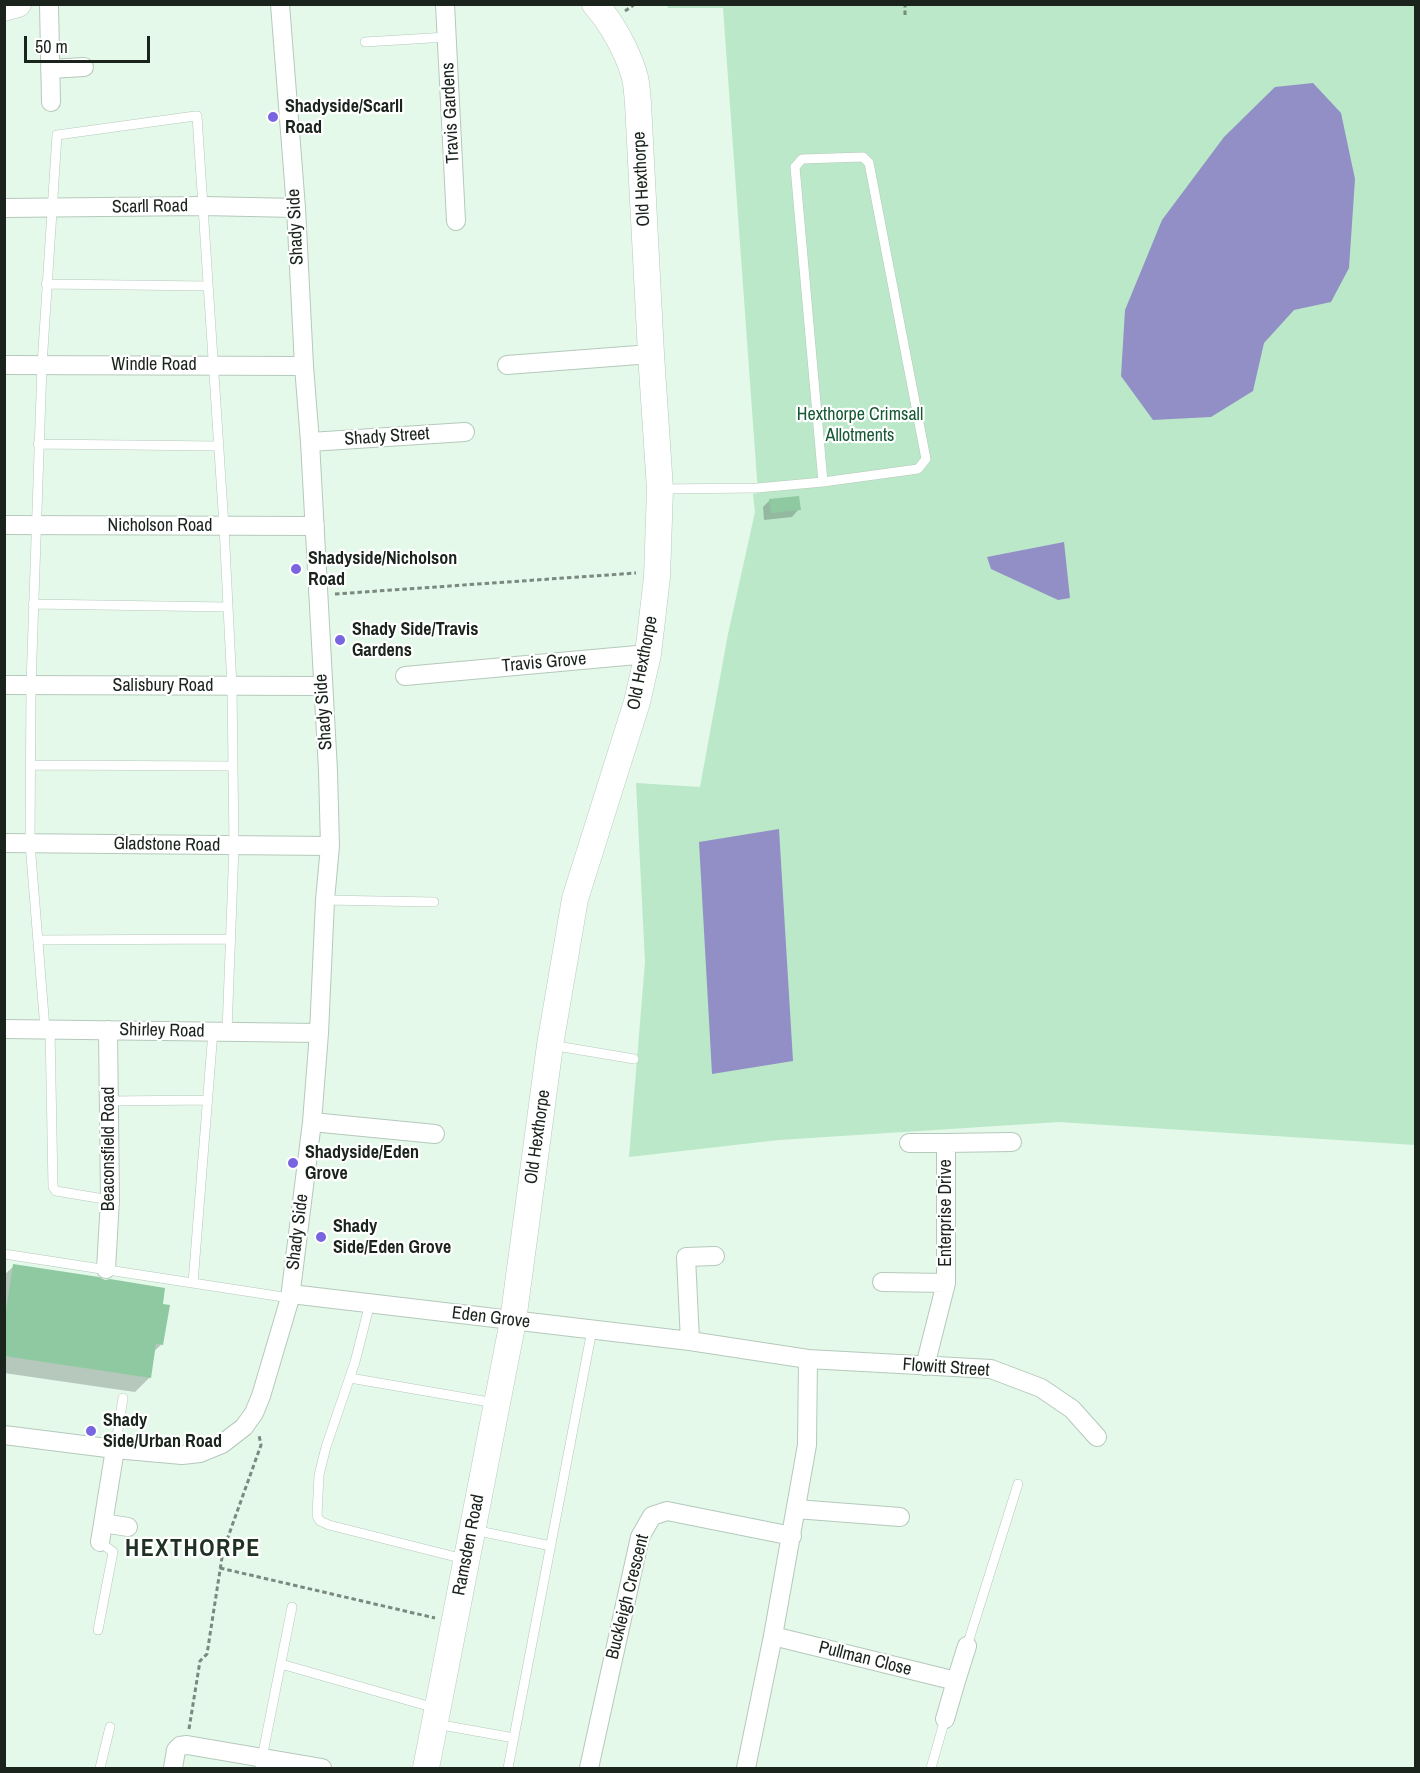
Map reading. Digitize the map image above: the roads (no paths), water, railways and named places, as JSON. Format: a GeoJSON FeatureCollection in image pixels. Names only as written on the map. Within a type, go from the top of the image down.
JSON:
{"type":"FeatureCollection","features":[{"type":"Feature","properties":{"kind":"street"},"geometry":{"type":"LineString","coordinates":[[4,8],[18,4]]}},
{"type":"Feature","properties":{"kind":"street"},"geometry":{"type":"LineString","coordinates":[[49,4],[51,102]]}},
{"type":"Feature","properties":{"kind":"street","name":"Shady Side"},"geometry":{"type":"LineString","coordinates":[[4,1435],[182,1455],[200,1453],[222,1443],[244,1427],[254,1413],[291,1296],[312,1122],[330,846],[315,526],[296,208],[280,4]]}},
{"type":"Feature","properties":{"kind":"street","name":"Travis Gardens"},"geometry":{"type":"LineString","coordinates":[[445,4],[456,221]]}},
{"type":"Feature","properties":{"kind":"street","name":"Old Hexthorpe"},"geometry":{"type":"LineString","coordinates":[[513,1321],[550,1046],[575,899],[630,725],[648,654],[657,572],[660,489],[639,103],[634,75],[608,22],[595,4]]}},
{"type":"Feature","properties":{"kind":"street"},"geometry":{"type":"LineString","coordinates":[[50,69],[84,67]]}},
{"type":"Feature","properties":{"kind":"street","name":"Scarll Road"},"geometry":{"type":"LineString","coordinates":[[4,208],[203,206],[296,208]]}},
{"type":"Feature","properties":{"kind":"street"},"geometry":{"type":"LineString","coordinates":[[507,365],[651,354]]}},
{"type":"Feature","properties":{"kind":"street","name":"Windle Road"},"geometry":{"type":"LineString","coordinates":[[4,365],[304,366]]}},
{"type":"Feature","properties":{"kind":"street","name":"Shady Street"},"geometry":{"type":"LineString","coordinates":[[310,442],[465,432]]}},
{"type":"Feature","properties":{"kind":"street","name":"Nicholson Road"},"geometry":{"type":"LineString","coordinates":[[4,525],[315,526]]}},
{"type":"Feature","properties":{"kind":"street","name":"Travis Grove"},"geometry":{"type":"LineString","coordinates":[[405,676],[648,654]]}},
{"type":"Feature","properties":{"kind":"street","name":"Salisbury Road"},"geometry":{"type":"LineString","coordinates":[[4,685],[322,686]]}},
{"type":"Feature","properties":{"kind":"street","name":"Gladstone Road"},"geometry":{"type":"LineString","coordinates":[[4,843],[330,846]]}},
{"type":"Feature","properties":{"kind":"street","name":"Shirley Road"},"geometry":{"type":"LineString","coordinates":[[4,1029],[319,1033]]}},
{"type":"Feature","properties":{"kind":"street","name":"Beaconsfield Road"},"geometry":{"type":"LineString","coordinates":[[106,1269],[110,1200],[108,1030]]}},
{"type":"Feature","properties":{"kind":"street"},"geometry":{"type":"LineString","coordinates":[[312,1122],[435,1134]]}},
{"type":"Feature","properties":{"kind":"street","name":"Enterprise Drive"},"geometry":{"type":"LineString","coordinates":[[909,1143],[1012,1142]]}},
{"type":"Feature","properties":{"kind":"street","name":"Enterprise Drive"},"geometry":{"type":"LineString","coordinates":[[925,1366],[946,1283],[946,1143]]}},
{"type":"Feature","properties":{"kind":"street"},"geometry":{"type":"LineString","coordinates":[[690,1341],[686,1257],[715,1256]]}},
{"type":"Feature","properties":{"kind":"street","name":"Enterprise Drive"},"geometry":{"type":"LineString","coordinates":[[882,1281],[946,1283]]}},
{"type":"Feature","properties":{"kind":"street","name":"Eden Grove"},"geometry":{"type":"LineString","coordinates":[[291,1296],[370,1303],[690,1341],[808,1359]]}},
{"type":"Feature","properties":{"kind":"street","name":"Ramsden Road"},"geometry":{"type":"LineString","coordinates":[[426,1768],[513,1321]]}},
{"type":"Feature","properties":{"kind":"street"},"geometry":{"type":"LineString","coordinates":[[746,1768],[792,1536],[807,1445],[808,1359]]}},
{"type":"Feature","properties":{"kind":"street","name":"Flowitt Street"},"geometry":{"type":"LineString","coordinates":[[808,1359],[991,1369],[1041,1388],[1072,1409],[1097,1437]]}},
{"type":"Feature","properties":{"kind":"street"},"geometry":{"type":"LineString","coordinates":[[100,1542],[116,1449]]}},
{"type":"Feature","properties":{"kind":"street"},"geometry":{"type":"LineString","coordinates":[[796,1509],[900,1517]]}},
{"type":"Feature","properties":{"kind":"street","name":"Buckleigh Crescent"},"geometry":{"type":"LineString","coordinates":[[589,1768],[640,1537],[652,1516],[667,1511],[792,1536]]}},
{"type":"Feature","properties":{"kind":"street"},"geometry":{"type":"LineString","coordinates":[[103,1523],[128,1527]]}},
{"type":"Feature","properties":{"kind":"street","name":"Pullman Close"},"geometry":{"type":"LineString","coordinates":[[773,1636],[956,1681]]}},
{"type":"Feature","properties":{"kind":"street"},"geometry":{"type":"LineString","coordinates":[[945,1719],[967,1646]]}},
{"type":"Feature","properties":{"kind":"street"},"geometry":{"type":"LineString","coordinates":[[173,1768],[176,1750],[183,1745],[261,1763],[322,1768]]}},
{"type":"Feature","properties":{"kind":"lane"},"geometry":{"type":"LineString","coordinates":[[365,42],[447,37]]}},
{"type":"Feature","properties":{"kind":"lane"},"geometry":{"type":"LineString","coordinates":[[110,1200],[56,1191],[53,1187],[47,1029],[30,843],[31,686],[38,444],[51,208],[58,134],[197,116],[224,526],[232,687],[234,846],[230,939],[220,1031],[208,1100],[194,1283]]}},
{"type":"Feature","properties":{"kind":"lane"},"geometry":{"type":"LineString","coordinates":[[660,489],[758,488],[823,482],[918,469],[926,459],[869,163],[863,157],[802,159],[795,168],[823,482]]}},
{"type":"Feature","properties":{"kind":"lane"},"geometry":{"type":"LineString","coordinates":[[46,284],[208,286]]}},
{"type":"Feature","properties":{"kind":"lane"},"geometry":{"type":"LineString","coordinates":[[38,444],[218,446]]}},
{"type":"Feature","properties":{"kind":"lane"},"geometry":{"type":"LineString","coordinates":[[33,604],[228,607]]}},
{"type":"Feature","properties":{"kind":"lane"},"geometry":{"type":"LineString","coordinates":[[30,765],[233,766]]}},
{"type":"Feature","properties":{"kind":"lane"},"geometry":{"type":"LineString","coordinates":[[325,900],[434,902]]}},
{"type":"Feature","properties":{"kind":"lane"},"geometry":{"type":"LineString","coordinates":[[38,940],[230,939]]}},
{"type":"Feature","properties":{"kind":"lane"},"geometry":{"type":"LineString","coordinates":[[550,1046],[634,1059]]}},
{"type":"Feature","properties":{"kind":"lane"},"geometry":{"type":"LineString","coordinates":[[109,1101],[208,1100]]}},
{"type":"Feature","properties":{"kind":"lane"},"geometry":{"type":"LineString","coordinates":[[4,1254],[291,1296]]}},
{"type":"Feature","properties":{"kind":"lane"},"geometry":{"type":"LineString","coordinates":[[370,1303],[350,1378],[326,1447],[319,1475],[316,1516],[329,1526],[466,1559]]}},
{"type":"Feature","properties":{"kind":"lane"},"geometry":{"type":"LineString","coordinates":[[508,1768],[592,1330]]}},
{"type":"Feature","properties":{"kind":"lane"},"geometry":{"type":"LineString","coordinates":[[350,1378],[496,1403]]}},
{"type":"Feature","properties":{"kind":"lane"},"geometry":{"type":"LineString","coordinates":[[116,1449],[123,1398]]}},
{"type":"Feature","properties":{"kind":"lane"},"geometry":{"type":"LineString","coordinates":[[967,1646],[1018,1484]]}},
{"type":"Feature","properties":{"kind":"lane"},"geometry":{"type":"LineString","coordinates":[[472,1530],[550,1546]]}},
{"type":"Feature","properties":{"kind":"lane"},"geometry":{"type":"LineString","coordinates":[[98,1630],[113,1552],[100,1542]]}},
{"type":"Feature","properties":{"kind":"lane"},"geometry":{"type":"LineString","coordinates":[[261,1763],[292,1607]]}},
{"type":"Feature","properties":{"kind":"lane"},"geometry":{"type":"LineString","coordinates":[[281,1664],[436,1716],[514,1738]]}},
{"type":"Feature","properties":{"kind":"lane"},"geometry":{"type":"LineString","coordinates":[[932,1768],[945,1719]]}},
{"type":"Feature","properties":{"kind":"lane"},"geometry":{"type":"LineString","coordinates":[[100,1768],[110,1727]]}},
{"type":"Feature","properties":{"kind":"place","name":"Shadyside/Scarll Road"},"geometry":{"type":"Point","coordinates":[273,117]}},
{"type":"Feature","properties":{"kind":"place","name":"Shadyside/Nicholson Road"},"geometry":{"type":"Point","coordinates":[296,569]}},
{"type":"Feature","properties":{"kind":"place","name":"Shady Side/Travis Gardens"},"geometry":{"type":"Point","coordinates":[340,640]}},
{"type":"Feature","properties":{"kind":"place","name":"Shadyside/Eden Grove"},"geometry":{"type":"Point","coordinates":[293,1163]}},
{"type":"Feature","properties":{"kind":"place","name":"Shady Side/Eden Grove"},"geometry":{"type":"Point","coordinates":[321,1237]}},
{"type":"Feature","properties":{"kind":"place","name":"Shady Side/Urban Road"},"geometry":{"type":"Point","coordinates":[91,1431]}},
{"type":"Feature","properties":{"kind":"district","name":"HEXTHORPE"},"geometry":{"type":"Point","coordinates":[193,1550]}},
{"type":"Feature","properties":{"kind":"park label","name":"Hexthorpe Crimsall Allotments"},"geometry":{"type":"Point","coordinates":[860,425]}}]}
